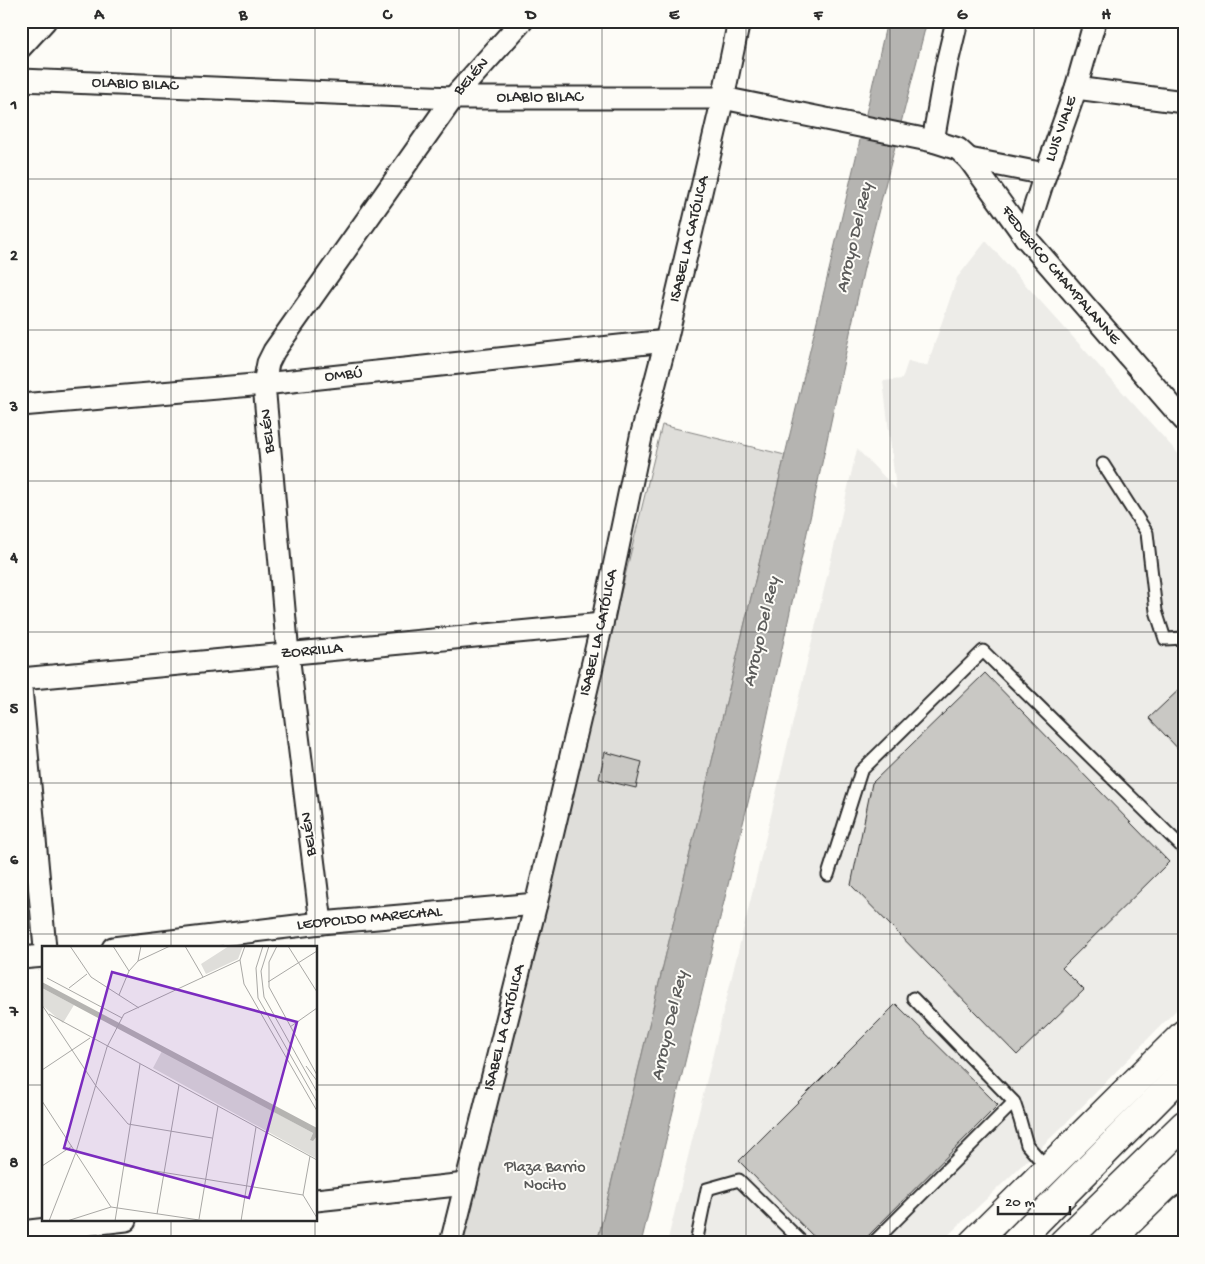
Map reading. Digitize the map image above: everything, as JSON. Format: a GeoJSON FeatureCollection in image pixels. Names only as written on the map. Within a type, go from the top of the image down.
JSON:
{"type":"FeatureCollection","features":[{"type":"Feature","properties":{"kind":"main road"},"geometry":{"type":"LineString","coordinates":[[973,1243],[1184,1034]]}},
{"type":"Feature","properties":{"kind":"main road"},"geometry":{"type":"LineString","coordinates":[[1015,1243],[1184,1072]]}},
{"type":"Feature","properties":{"kind":"main road"},"geometry":{"type":"LineString","coordinates":[[1068,1238],[1184,1125]]}},
{"type":"Feature","properties":{"kind":"main road"},"geometry":{"type":"LineString","coordinates":[[1163,1238],[1184,1209]]}},
{"type":"Feature","properties":{"kind":"street"},"geometry":{"type":"LineString","coordinates":[[23,43],[45,21]]}},
{"type":"Feature","properties":{"kind":"street","name":"BELÉN"},"geometry":{"type":"LineString","coordinates":[[321,923],[288,654],[264,384],[268,363],[274,351],[453,98],[522,21]]}},
{"type":"Feature","properties":{"kind":"street","name":"ISABEL LA CATÓLICA"},"geometry":{"type":"LineString","coordinates":[[451,1243],[536,904],[602,624],[641,437],[666,342],[739,21]]}},
{"type":"Feature","properties":{"kind":"street"},"geometry":{"type":"LineString","coordinates":[[933,141],[946,68],[957,21]]}},
{"type":"Feature","properties":{"kind":"street","name":"LUIS VIALE"},"geometry":{"type":"LineString","coordinates":[[1025,237],[1076,88],[1095,21]]}},
{"type":"Feature","properties":{"kind":"street","name":"OLABIO BILAC"},"geometry":{"type":"LineString","coordinates":[[21,80],[453,98],[723,98],[933,141]]}},
{"type":"Feature","properties":{"kind":"street"},"geometry":{"type":"LineString","coordinates":[[1076,88],[1184,102]]}},
{"type":"Feature","properties":{"kind":"street","name":"FEDERICO CHAMPALANNE"},"geometry":{"type":"LineString","coordinates":[[933,141],[958,149],[969,159],[1025,237],[1184,420]]}},
{"type":"Feature","properties":{"kind":"street"},"geometry":{"type":"LineString","coordinates":[[969,159],[1045,174]]}},
{"type":"Feature","properties":{"kind":"street","name":"OMBÚ"},"geometry":{"type":"LineString","coordinates":[[21,404],[264,384],[666,342]]}},
{"type":"Feature","properties":{"kind":"street","name":"ZORRILLA"},"geometry":{"type":"LineString","coordinates":[[21,679],[602,624]]}},
{"type":"Feature","properties":{"kind":"street"},"geometry":{"type":"LineString","coordinates":[[21,688],[45,946]]}},
{"type":"Feature","properties":{"kind":"street","name":"LEOPOLDO MARECHAL"},"geometry":{"type":"LineString","coordinates":[[130,946],[321,923],[536,904]]}},
{"type":"Feature","properties":{"kind":"street"},"geometry":{"type":"LineString","coordinates":[[21,958],[42,956]]}},
{"type":"Feature","properties":{"kind":"street"},"geometry":{"type":"LineString","coordinates":[[318,1200],[466,1184]]}},
{"type":"Feature","properties":{"kind":"street"},"geometry":{"type":"LineString","coordinates":[[21,1232],[76,1230],[116,1222]]}},
{"type":"Feature","properties":{"kind":"lane"},"geometry":{"type":"LineString","coordinates":[[1103,464],[1147,533],[1156,611],[1165,639],[1184,638]]}},
{"type":"Feature","properties":{"kind":"lane"},"geometry":{"type":"LineString","coordinates":[[828,875],[861,771],[983,651],[1184,849]]}},
{"type":"Feature","properties":{"kind":"lane"},"geometry":{"type":"LineString","coordinates":[[913,998],[1014,1102],[1027,1145],[1048,1169]]}},
{"type":"Feature","properties":{"kind":"lane"},"geometry":{"type":"LineString","coordinates":[[873,1243],[1014,1102]]}},
{"type":"Feature","properties":{"kind":"lane"},"geometry":{"type":"LineString","coordinates":[[696,1243],[707,1189],[739,1180],[803,1243]]}},
{"type":"Feature","properties":{"kind":"shaded area"},"geometry":{"type":"Polygon","coordinates":[[[986,241],[1184,460],[1184,1002],[1061,1128],[940,1243],[667,1243],[768,828],[857,449],[896,489],[883,381],[902,379],[908,361],[927,366],[957,278],[986,241]]]}},
{"type":"Feature","properties":{"kind":"green space","name":"Plaza Barrio Nocito"},"geometry":{"type":"Polygon","coordinates":[[[662,425],[785,455],[597,1243],[462,1243],[662,425]]]}},
{"type":"Feature","properties":{"kind":"water","name":"Arroyo Del Rey"},"geometry":{"type":"Polygon","coordinates":[[[887,21],[927,21],[864,268],[755,774],[641,1243],[597,1243],[857,153],[887,21]]]}},
{"type":"Feature","properties":{"kind":"building"},"geometry":{"type":"Polygon","coordinates":[[[985,673],[1169,862],[1062,968],[1084,990],[1017,1055],[851,885],[872,783],[985,673]]]}},
{"type":"Feature","properties":{"kind":"building"},"geometry":{"type":"Polygon","coordinates":[[[1184,685],[1184,755],[1149,718],[1184,685]]]}},
{"type":"Feature","properties":{"kind":"building"},"geometry":{"type":"Polygon","coordinates":[[[605,752],[642,762],[636,788],[599,779],[605,752]]]}},
{"type":"Feature","properties":{"kind":"building"},"geometry":{"type":"Polygon","coordinates":[[[896,1004],[998,1105],[861,1243],[820,1243],[739,1161],[896,1004]]]}}]}
